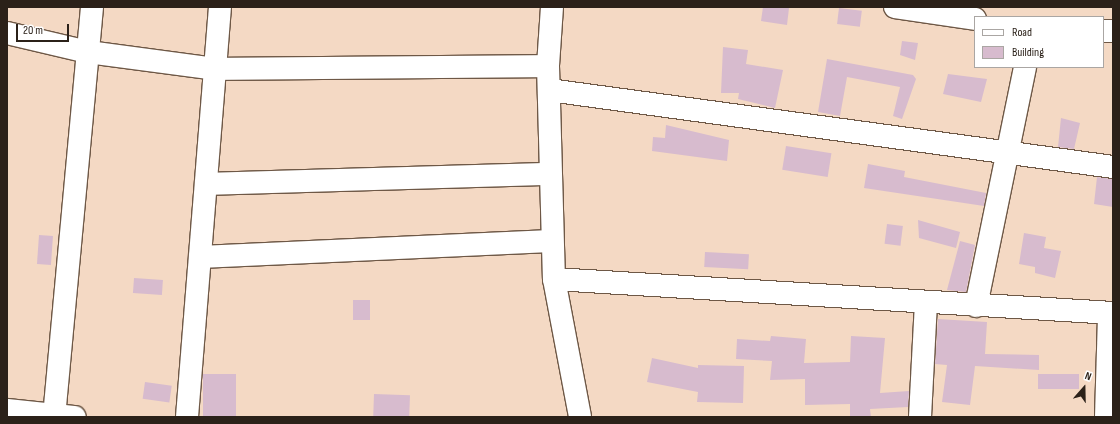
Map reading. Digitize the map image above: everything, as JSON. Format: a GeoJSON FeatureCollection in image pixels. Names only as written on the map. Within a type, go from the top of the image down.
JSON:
{"type":"FeatureCollection","features":[{"type":"Feature","properties":{"kind":"street"},"geometry":{"type":"LineString","coordinates":[[7,410],[61,416],[92,7]]}},
{"type":"Feature","properties":{"kind":"street"},"geometry":{"type":"LineString","coordinates":[[187,417],[220,7]]}},
{"type":"Feature","properties":{"kind":"street"},"geometry":{"type":"LineString","coordinates":[[552,7],[548,66],[551,241],[554,279],[580,417]]}},
{"type":"Feature","properties":{"kind":"street"},"geometry":{"type":"LineString","coordinates":[[895,7],[974,19]]}},
{"type":"Feature","properties":{"kind":"street"},"geometry":{"type":"LineString","coordinates":[[7,33],[88,52],[215,69],[548,66]]}},
{"type":"Feature","properties":{"kind":"street"},"geometry":{"type":"LineString","coordinates":[[976,306],[1025,68]]}},
{"type":"Feature","properties":{"kind":"street"},"geometry":{"type":"LineString","coordinates":[[549,90],[1113,167]]}},
{"type":"Feature","properties":{"kind":"street"},"geometry":{"type":"LineString","coordinates":[[206,184],[550,174]]}},
{"type":"Feature","properties":{"kind":"street"},"geometry":{"type":"LineString","coordinates":[[200,257],[551,241]]}},
{"type":"Feature","properties":{"kind":"street"},"geometry":{"type":"LineString","coordinates":[[554,279],[926,303],[1111,313],[1106,417]]}},
{"type":"Feature","properties":{"kind":"street"},"geometry":{"type":"LineString","coordinates":[[920,417],[926,303]]}},
{"type":"Feature","properties":{"kind":"building"},"geometry":{"type":"Polygon","coordinates":[[[763,7],[789,8],[787,25],[761,21],[763,7]]]}},
{"type":"Feature","properties":{"kind":"building"},"geometry":{"type":"Polygon","coordinates":[[[839,8],[862,11],[860,27],[837,24],[839,8]]]}},
{"type":"Feature","properties":{"kind":"building"},"geometry":{"type":"Polygon","coordinates":[[[902,41],[918,43],[915,60],[900,55],[902,41]]]}},
{"type":"Feature","properties":{"kind":"building"},"geometry":{"type":"Polygon","coordinates":[[[723,47],[748,50],[746,64],[783,70],[775,108],[738,99],[739,93],[721,93],[723,47]]]}},
{"type":"Feature","properties":{"kind":"building"},"geometry":{"type":"Polygon","coordinates":[[[827,59],[913,75],[916,79],[902,119],[893,116],[900,87],[847,77],[840,116],[818,112],[827,59]]]}},
{"type":"Feature","properties":{"kind":"building"},"geometry":{"type":"Polygon","coordinates":[[[948,74],[987,79],[981,102],[943,94],[948,74]]]}},
{"type":"Feature","properties":{"kind":"building"},"geometry":{"type":"Polygon","coordinates":[[[1061,118],[1080,123],[1074,149],[1058,147],[1061,118]]]}},
{"type":"Feature","properties":{"kind":"building"},"geometry":{"type":"Polygon","coordinates":[[[666,125],[729,140],[727,161],[652,151],[653,137],[665,138],[666,125]]]}},
{"type":"Feature","properties":{"kind":"building"},"geometry":{"type":"Polygon","coordinates":[[[786,146],[831,153],[828,177],[782,170],[786,146]]]}},
{"type":"Feature","properties":{"kind":"building"},"geometry":{"type":"Polygon","coordinates":[[[868,164],[905,171],[904,177],[986,193],[984,206],[864,188],[868,164]]]}},
{"type":"Feature","properties":{"kind":"building"},"geometry":{"type":"Polygon","coordinates":[[[1097,177],[1113,179],[1113,207],[1094,204],[1097,177]]]}},
{"type":"Feature","properties":{"kind":"building"},"geometry":{"type":"Polygon","coordinates":[[[918,220],[960,232],[956,248],[919,238],[918,220]]]}},
{"type":"Feature","properties":{"kind":"building"},"geometry":{"type":"Polygon","coordinates":[[[887,224],[903,226],[900,246],[885,244],[887,224]]]}},
{"type":"Feature","properties":{"kind":"building"},"geometry":{"type":"Polygon","coordinates":[[[1024,233],[1046,237],[1044,248],[1061,251],[1055,278],[1035,273],[1035,267],[1019,264],[1024,233]]]}},
{"type":"Feature","properties":{"kind":"building"},"geometry":{"type":"Polygon","coordinates":[[[39,235],[53,236],[51,265],[37,264],[39,235]]]}},
{"type":"Feature","properties":{"kind":"building"},"geometry":{"type":"Polygon","coordinates":[[[960,241],[975,245],[966,292],[947,290],[960,241]]]}},
{"type":"Feature","properties":{"kind":"building"},"geometry":{"type":"Polygon","coordinates":[[[705,252],[749,254],[748,269],[704,267],[705,252]]]}},
{"type":"Feature","properties":{"kind":"building"},"geometry":{"type":"Polygon","coordinates":[[[134,278],[163,280],[162,295],[133,293],[134,278]]]}},
{"type":"Feature","properties":{"kind":"building"},"geometry":{"type":"Polygon","coordinates":[[[353,300],[370,300],[370,320],[353,320],[353,300]]]}},
{"type":"Feature","properties":{"kind":"building"},"geometry":{"type":"Polygon","coordinates":[[[938,319],[987,322],[985,354],[1039,355],[1039,370],[975,366],[970,405],[942,402],[947,365],[935,364],[938,319]]]}},
{"type":"Feature","properties":{"kind":"building"},"geometry":{"type":"Polygon","coordinates":[[[771,336],[806,339],[804,363],[850,362],[851,336],[885,338],[880,393],[909,391],[908,407],[870,409],[871,417],[850,417],[850,404],[805,405],[805,379],[770,380],[772,361],[736,359],[737,339],[770,341],[771,336]]]}},
{"type":"Feature","properties":{"kind":"building"},"geometry":{"type":"Polygon","coordinates":[[[652,358],[698,368],[698,365],[744,366],[743,403],[697,402],[698,392],[647,382],[652,358]]]}},
{"type":"Feature","properties":{"kind":"building"},"geometry":{"type":"Polygon","coordinates":[[[203,374],[236,374],[236,417],[203,417],[203,374]]]}},
{"type":"Feature","properties":{"kind":"building"},"geometry":{"type":"Polygon","coordinates":[[[1038,374],[1079,374],[1079,389],[1038,389],[1038,374]]]}},
{"type":"Feature","properties":{"kind":"building"},"geometry":{"type":"Polygon","coordinates":[[[145,382],[172,386],[169,403],[143,399],[145,382]]]}},
{"type":"Feature","properties":{"kind":"building"},"geometry":{"type":"Polygon","coordinates":[[[374,394],[410,395],[409,417],[373,417],[374,394]]]}}]}
